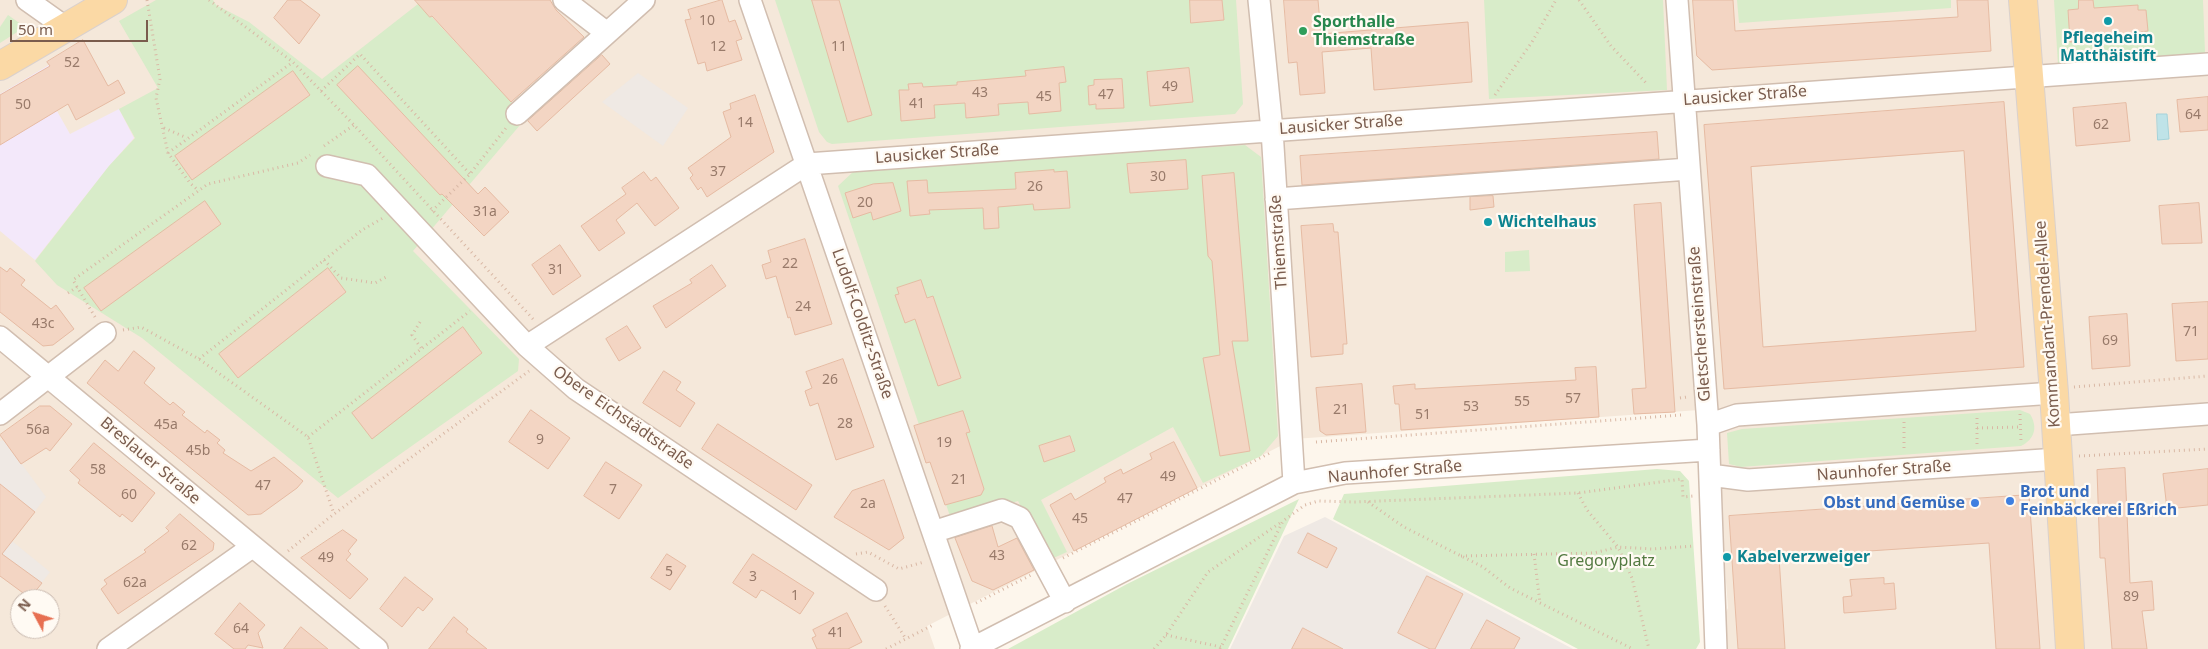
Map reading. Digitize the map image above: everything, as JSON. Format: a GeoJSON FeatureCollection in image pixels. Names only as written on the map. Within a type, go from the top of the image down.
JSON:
{"type":"FeatureCollection","features":[{"type":"Feature","properties":{"kind":"main road"},"geometry":{"type":"LineString","coordinates":[[0,66],[65,26],[113,0]]}},
{"type":"Feature","properties":{"kind":"main road","name":"Kommandant-Prendel-Allee"},"geometry":{"type":"LineString","coordinates":[[2023,0],[2028,76],[2065,390],[2056,425],[2068,458],[2070,649]]}},
{"type":"Feature","properties":{"kind":"street"},"geometry":{"type":"LineString","coordinates":[[27,0],[65,26]]}},
{"type":"Feature","properties":{"kind":"street"},"geometry":{"type":"LineString","coordinates":[[564,0],[607,33]]}},
{"type":"Feature","properties":{"kind":"street"},"geometry":{"type":"LineString","coordinates":[[517,114],[644,0]]}},
{"type":"Feature","properties":{"kind":"street","name":"Ludolf-Colditz-Straße"},"geometry":{"type":"LineString","coordinates":[[750,0],[942,556],[972,649]]}},
{"type":"Feature","properties":{"kind":"street","name":"Thiemstraße"},"geometry":{"type":"LineString","coordinates":[[1259,0],[1272,130],[1294,484]]}},
{"type":"Feature","properties":{"kind":"street","name":"Gletschersteinstraße"},"geometry":{"type":"LineString","coordinates":[[1677,0],[1675,101],[1689,169],[1708,425],[1716,649]]}},
{"type":"Feature","properties":{"kind":"street","name":"Lausicker Straße"},"geometry":{"type":"LineString","coordinates":[[533,352],[807,164],[2208,64]]}},
{"type":"Feature","properties":{"kind":"street","name":"Obere Eichstädtstraße"},"geometry":{"type":"LineString","coordinates":[[327,166],[367,175],[533,352],[576,389],[876,590]]}},
{"type":"Feature","properties":{"kind":"street"},"geometry":{"type":"LineString","coordinates":[[1276,199],[1689,169]]}},
{"type":"Feature","properties":{"kind":"street"},"geometry":{"type":"LineString","coordinates":[[0,414],[105,332]]}},
{"type":"Feature","properties":{"kind":"street","name":"Breslauer Straße"},"geometry":{"type":"LineString","coordinates":[[0,337],[377,649]]}},
{"type":"Feature","properties":{"kind":"street"},"geometry":{"type":"LineString","coordinates":[[1708,425],[1738,415],[2020,396],[2065,390]]}},
{"type":"Feature","properties":{"kind":"street"},"geometry":{"type":"LineString","coordinates":[[2056,425],[2208,414]]}},
{"type":"Feature","properties":{"kind":"street","name":"Naunhofer Straße"},"geometry":{"type":"LineString","coordinates":[[972,649],[1294,484],[1344,473],[1709,450]]}},
{"type":"Feature","properties":{"kind":"street","name":"Naunhofer Straße"},"geometry":{"type":"LineString","coordinates":[[1710,475],[1748,480],[2068,458]]}},
{"type":"Feature","properties":{"kind":"street"},"geometry":{"type":"LineString","coordinates":[[933,532],[1002,510],[1020,518],[1064,602]]}},
{"type":"Feature","properties":{"kind":"street"},"geometry":{"type":"LineString","coordinates":[[108,649],[252,547]]}},
{"type":"Feature","properties":{"kind":"path"},"geometry":{"type":"LineString","coordinates":[[147,0],[160,79],[156,98],[168,153],[199,191]]}},
{"type":"Feature","properties":{"kind":"path"},"geometry":{"type":"LineString","coordinates":[[1482,115],[1532,42],[1556,0]]}},
{"type":"Feature","properties":{"kind":"path"},"geometry":{"type":"LineString","coordinates":[[1579,0],[1611,46],[1675,101]]}},
{"type":"Feature","properties":{"kind":"path"},"geometry":{"type":"LineString","coordinates":[[321,91],[360,54],[470,174]]}},
{"type":"Feature","properties":{"kind":"path"},"geometry":{"type":"LineString","coordinates":[[168,153],[293,62]]}},
{"type":"Feature","properties":{"kind":"path"},"geometry":{"type":"LineString","coordinates":[[432,210],[470,174],[517,114]]}},
{"type":"Feature","properties":{"kind":"path"},"geometry":{"type":"LineString","coordinates":[[334,514],[308,437],[199,359],[141,327],[105,332],[73,280],[208,184],[298,163],[354,124]]}},
{"type":"Feature","properties":{"kind":"path"},"geometry":{"type":"LineString","coordinates":[[164,128],[187,138]]}},
{"type":"Feature","properties":{"kind":"path"},"geometry":{"type":"LineString","coordinates":[[199,359],[362,230],[399,209]]}},
{"type":"Feature","properties":{"kind":"path"},"geometry":{"type":"LineString","coordinates":[[324,260],[341,278],[375,283],[388,276]]}},
{"type":"Feature","properties":{"kind":"path"},"geometry":{"type":"LineString","coordinates":[[68,293],[77,287]]}},
{"type":"Feature","properties":{"kind":"path"},"geometry":{"type":"LineString","coordinates":[[308,437],[484,300]]}},
{"type":"Feature","properties":{"kind":"path"},"geometry":{"type":"LineString","coordinates":[[420,322],[412,336],[421,348]]}},
{"type":"Feature","properties":{"kind":"path"},"geometry":{"type":"LineString","coordinates":[[272,564],[334,514],[526,374],[533,352]]}},
{"type":"Feature","properties":{"kind":"path"},"geometry":{"type":"LineString","coordinates":[[2065,390],[2208,376]]}},
{"type":"Feature","properties":{"kind":"path"},"geometry":{"type":"LineString","coordinates":[[2020,396],[2021,462]]}},
{"type":"Feature","properties":{"kind":"path"},"geometry":{"type":"LineString","coordinates":[[1977,399],[1978,465]]}},
{"type":"Feature","properties":{"kind":"path"},"geometry":{"type":"LineString","coordinates":[[1903,404],[1905,470]]}},
{"type":"Feature","properties":{"kind":"path"},"geometry":{"type":"LineString","coordinates":[[1316,442],[1681,415]]}},
{"type":"Feature","properties":{"kind":"path"},"geometry":{"type":"LineString","coordinates":[[1977,428],[2021,427]]}},
{"type":"Feature","properties":{"kind":"path"},"geometry":{"type":"LineString","coordinates":[[2068,458],[2208,450]]}},
{"type":"Feature","properties":{"kind":"path"},"geometry":{"type":"LineString","coordinates":[[976,603],[1272,452]]}},
{"type":"Feature","properties":{"kind":"path"},"geometry":{"type":"LineString","coordinates":[[1154,649],[1166,635],[1208,572],[1305,505],[1318,501],[1368,502],[1578,492],[1682,479],[1683,496]]}},
{"type":"Feature","properties":{"kind":"path"},"geometry":{"type":"LineString","coordinates":[[1578,492],[1587,510],[1618,547],[1632,578],[1649,649]]}},
{"type":"Feature","properties":{"kind":"path"},"geometry":{"type":"LineString","coordinates":[[1368,502],[1404,527],[1483,567],[1510,588],[1633,649]]}},
{"type":"Feature","properties":{"kind":"path"},"geometry":{"type":"LineString","coordinates":[[1166,635],[1221,648],[1283,521]]}},
{"type":"Feature","properties":{"kind":"path"},"geometry":{"type":"LineString","coordinates":[[1460,556],[1594,553],[1618,547],[1652,549],[1712,545]]}},
{"type":"Feature","properties":{"kind":"path"},"geometry":{"type":"LineString","coordinates":[[826,557],[868,552],[899,569],[942,556]]}},
{"type":"Feature","properties":{"kind":"path"},"geometry":{"type":"LineString","coordinates":[[1534,554],[1540,603]]}},
{"type":"Feature","properties":{"kind":"path"},"geometry":{"type":"LineString","coordinates":[[876,590],[906,639]]}},
{"type":"Feature","properties":{"kind":"path"},"geometry":{"type":"LineString","coordinates":[[886,649],[934,625]]}},
{"type":"Feature","properties":{"kind":"shaded area"},"geometry":{"type":"Polygon","coordinates":[[[0,0],[2208,0],[2208,649],[1708,649],[1728,608],[1713,409],[1294,439],[927,626],[935,649],[0,649],[0,0]]]}},
{"type":"Feature","properties":{"kind":"shaded area"},"geometry":{"type":"Polygon","coordinates":[[[49,65],[60,85],[52,113],[57,111],[70,134],[119,109],[134,138],[109,166],[35,260],[0,231],[0,94],[49,65]]]}},
{"type":"Feature","properties":{"kind":"shaded area"},"geometry":{"type":"Polygon","coordinates":[[[638,73],[688,108],[663,146],[602,102],[638,73]]]}},
{"type":"Feature","properties":{"kind":"shaded area"},"geometry":{"type":"Polygon","coordinates":[[[4,440],[46,497],[12,541],[50,572],[37,589],[18,589],[0,576],[0,441],[4,440]]]}},
{"type":"Feature","properties":{"kind":"shaded area"},"geometry":{"type":"Polygon","coordinates":[[[1325,517],[1573,649],[1230,649],[1284,536],[1325,517]]]}},
{"type":"Feature","properties":{"kind":"green space"},"geometry":{"type":"Polygon","coordinates":[[[156,0],[213,0],[216,5],[249,22],[322,79],[418,4],[416,0],[526,118],[413,251],[519,359],[518,371],[338,498],[142,338],[57,285],[35,261],[109,166],[135,138],[119,109],[158,88],[119,21],[156,0]]]}},
{"type":"Feature","properties":{"kind":"green space"},"geometry":{"type":"Polygon","coordinates":[[[775,0],[1236,0],[1243,104],[1235,114],[832,144],[827,142],[819,132],[775,0]]]}},
{"type":"Feature","properties":{"kind":"green space"},"geometry":{"type":"Polygon","coordinates":[[[1484,0],[1663,0],[1667,90],[1489,99],[1484,0]]]}},
{"type":"Feature","properties":{"kind":"green space"},"geometry":{"type":"Polygon","coordinates":[[[1737,0],[1951,0],[1951,8],[1739,23],[1737,0]]]}},
{"type":"Feature","properties":{"kind":"green space"},"geometry":{"type":"Polygon","coordinates":[[[2054,0],[2203,0],[2205,53],[2058,65],[2054,0]]]}},
{"type":"Feature","properties":{"kind":"green space"},"geometry":{"type":"Polygon","coordinates":[[[8,15],[25,27],[0,43],[0,27],[8,15]]]}},
{"type":"Feature","properties":{"kind":"green space"},"geometry":{"type":"Polygon","coordinates":[[[1245,145],[1261,157],[1278,436],[1261,456],[1203,483],[1173,427],[1041,500],[1067,552],[1049,560],[1018,501],[952,522],[838,186],[854,171],[1245,145]]]}},
{"type":"Feature","properties":{"kind":"green space"},"geometry":{"type":"Polygon","coordinates":[[[1529,250],[1530,271],[1505,272],[1505,252],[1529,250]]]}},
{"type":"Feature","properties":{"kind":"green space"},"geometry":{"type":"Polygon","coordinates":[[[2020,410],[2030,414],[2034,423],[2032,436],[2021,446],[1741,467],[1729,464],[1727,433],[1742,429],[2020,410]]]}},
{"type":"Feature","properties":{"kind":"green space","name":"Gregoryplatz"},"geometry":{"type":"Polygon","coordinates":[[[1657,469],[1680,471],[1689,481],[1700,642],[1696,649],[1578,649],[1333,519],[1344,494],[1657,469]]]}},
{"type":"Feature","properties":{"kind":"green space"},"geometry":{"type":"Polygon","coordinates":[[[1299,499],[1228,649],[1008,649],[1127,584],[1299,499]]]}},
{"type":"Feature","properties":{"kind":"water"},"geometry":{"type":"Polygon","coordinates":[[[2157,114],[2167,114],[2169,139],[2158,140],[2157,114]]]}},
{"type":"Feature","properties":{"kind":"building"},"geometry":{"type":"Polygon","coordinates":[[[288,0],[300,0],[320,15],[299,44],[274,18],[288,0]]]}},
{"type":"Feature","properties":{"kind":"building"},"geometry":{"type":"Polygon","coordinates":[[[415,0],[550,0],[556,10],[584,37],[511,102],[415,0]]]}},
{"type":"Feature","properties":{"kind":"building"},"geometry":{"type":"Polygon","coordinates":[[[722,0],[729,22],[735,20],[742,39],[736,41],[742,60],[707,71],[705,62],[698,64],[685,20],[691,19],[688,10],[722,0]]]}},
{"type":"Feature","properties":{"kind":"building"},"geometry":{"type":"Polygon","coordinates":[[[812,0],[839,0],[872,115],[848,122],[812,0]]]}},
{"type":"Feature","properties":{"kind":"building"},"geometry":{"type":"Polygon","coordinates":[[[1190,0],[1222,0],[1224,20],[1191,23],[1190,0]]]}},
{"type":"Feature","properties":{"kind":"building"},"geometry":{"type":"Polygon","coordinates":[[[1284,0],[1318,0],[1321,34],[1468,22],[1472,82],[1374,90],[1371,48],[1322,52],[1325,93],[1300,95],[1297,62],[1289,63],[1284,0]]]}},
{"type":"Feature","properties":{"kind":"building"},"geometry":{"type":"Polygon","coordinates":[[[1693,0],[1733,0],[1735,31],[1958,17],[1957,0],[1988,0],[1991,51],[1712,70],[1697,56],[1693,0]]]}},
{"type":"Feature","properties":{"kind":"building","name":"Pflegeheim Matthäistift"},"geometry":{"type":"Polygon","coordinates":[[[2079,0],[2093,0],[2094,8],[2138,5],[2138,10],[2146,10],[2148,31],[2140,32],[2140,37],[2070,42],[2068,10],[2078,9],[2079,0]]]}},
{"type":"Feature","properties":{"kind":"building"},"geometry":{"type":"Polygon","coordinates":[[[83,40],[108,86],[118,80],[125,93],[76,120],[68,104],[0,145],[0,95],[50,66],[47,62],[83,40]]]}},
{"type":"Feature","properties":{"kind":"building"},"geometry":{"type":"Polygon","coordinates":[[[602,55],[610,64],[537,131],[528,121],[602,55]]]}},
{"type":"Feature","properties":{"kind":"building"},"geometry":{"type":"Polygon","coordinates":[[[358,66],[478,194],[485,187],[509,212],[484,236],[442,194],[440,195],[337,85],[358,66]]]}},
{"type":"Feature","properties":{"kind":"building"},"geometry":{"type":"Polygon","coordinates":[[[1064,67],[1066,82],[1059,83],[1061,111],[1029,114],[1028,102],[998,104],[999,115],[966,118],[965,103],[934,105],[935,118],[901,121],[899,90],[909,90],[908,84],[922,83],[923,87],[957,85],[957,82],[1026,76],[1025,71],[1064,67]]]}},
{"type":"Feature","properties":{"kind":"building"},"geometry":{"type":"Polygon","coordinates":[[[1189,68],[1193,102],[1150,106],[1147,72],[1189,68]]]}},
{"type":"Feature","properties":{"kind":"building"},"geometry":{"type":"Polygon","coordinates":[[[293,71],[310,95],[192,180],[175,156],[293,71]]]}},
{"type":"Feature","properties":{"kind":"building"},"geometry":{"type":"Polygon","coordinates":[[[1122,79],[1124,108],[1096,109],[1096,104],[1089,105],[1088,86],[1094,85],[1094,80],[1122,79]]]}},
{"type":"Feature","properties":{"kind":"building"},"geometry":{"type":"Polygon","coordinates":[[[755,95],[774,152],[707,197],[701,187],[698,190],[690,178],[693,175],[688,168],[731,137],[723,112],[731,109],[730,104],[755,95]]]}},
{"type":"Feature","properties":{"kind":"building"},"geometry":{"type":"Polygon","coordinates":[[[2208,97],[2208,130],[2180,132],[2177,100],[2208,97]]]}},
{"type":"Feature","properties":{"kind":"building"},"geometry":{"type":"Polygon","coordinates":[[[2004,102],[2024,367],[1724,389],[1704,125],[2004,102]],[[1964,151],[1751,167],[1763,347],[1976,331],[1964,151]]]}},
{"type":"Feature","properties":{"kind":"building"},"geometry":{"type":"Polygon","coordinates":[[[2126,103],[2130,141],[2076,146],[2073,108],[2126,103]]]}},
{"type":"Feature","properties":{"kind":"building"},"geometry":{"type":"Polygon","coordinates":[[[1657,132],[1659,159],[1302,185],[1300,156],[1657,132]]]}},
{"type":"Feature","properties":{"kind":"building"},"geometry":{"type":"Polygon","coordinates":[[[1186,160],[1188,189],[1130,193],[1127,164],[1186,160]]]}},
{"type":"Feature","properties":{"kind":"building"},"geometry":{"type":"Polygon","coordinates":[[[1054,170],[1054,172],[1067,171],[1070,208],[1034,210],[1033,204],[998,207],[999,228],[984,229],[983,208],[929,210],[930,214],[910,216],[907,181],[927,180],[928,193],[1016,189],[1015,173],[1054,170]]]}},
{"type":"Feature","properties":{"kind":"building"},"geometry":{"type":"Polygon","coordinates":[[[644,172],[651,181],[656,177],[679,208],[655,226],[637,203],[616,220],[625,233],[599,251],[581,226],[626,194],[622,188],[644,172]]]}},
{"type":"Feature","properties":{"kind":"building"},"geometry":{"type":"Polygon","coordinates":[[[1234,173],[1248,341],[1232,341],[1250,451],[1220,456],[1203,358],[1220,355],[1212,261],[1208,256],[1202,176],[1234,173]]]}},
{"type":"Feature","properties":{"kind":"building"},"geometry":{"type":"Polygon","coordinates":[[[893,183],[901,211],[873,220],[871,212],[853,218],[845,193],[873,184],[893,183]]]}},
{"type":"Feature","properties":{"kind":"building"},"geometry":{"type":"Polygon","coordinates":[[[1493,196],[1494,207],[1470,210],[1470,197],[1493,196]]]}},
{"type":"Feature","properties":{"kind":"building"},"geometry":{"type":"Polygon","coordinates":[[[205,201],[221,224],[101,311],[84,288],[205,201]]]}},
{"type":"Feature","properties":{"kind":"building"},"geometry":{"type":"Polygon","coordinates":[[[1661,203],[1675,412],[1634,414],[1632,389],[1646,388],[1634,205],[1661,203]]]}},
{"type":"Feature","properties":{"kind":"building"},"geometry":{"type":"Polygon","coordinates":[[[2199,203],[2202,243],[2162,244],[2159,206],[2199,203]]]}},
{"type":"Feature","properties":{"kind":"building"},"geometry":{"type":"Polygon","coordinates":[[[1333,224],[1334,232],[1338,232],[1347,344],[1343,344],[1343,354],[1311,357],[1301,226],[1333,224]]]}},
{"type":"Feature","properties":{"kind":"building"},"geometry":{"type":"Polygon","coordinates":[[[805,239],[832,324],[795,335],[776,276],[766,279],[762,265],[771,262],[768,251],[805,239]]]}},
{"type":"Feature","properties":{"kind":"building"},"geometry":{"type":"Polygon","coordinates":[[[560,245],[581,276],[553,295],[532,265],[560,245]]]}},
{"type":"Feature","properties":{"kind":"building"},"geometry":{"type":"Polygon","coordinates":[[[712,265],[726,286],[666,328],[653,306],[692,283],[690,280],[712,265]]]}},
{"type":"Feature","properties":{"kind":"building"},"geometry":{"type":"Polygon","coordinates":[[[0,267],[7,272],[10,268],[25,280],[21,285],[51,309],[56,305],[74,329],[53,345],[43,346],[0,312],[0,267]]]}},
{"type":"Feature","properties":{"kind":"building"},"geometry":{"type":"Polygon","coordinates":[[[328,268],[346,292],[238,378],[219,354],[328,268]]]}},
{"type":"Feature","properties":{"kind":"building"},"geometry":{"type":"Polygon","coordinates":[[[921,280],[927,298],[933,296],[961,378],[938,386],[915,319],[905,323],[895,295],[899,294],[897,288],[921,280]]]}},
{"type":"Feature","properties":{"kind":"building"},"geometry":{"type":"Polygon","coordinates":[[[2208,302],[2208,359],[2176,361],[2172,304],[2208,302]]]}},
{"type":"Feature","properties":{"kind":"building"},"geometry":{"type":"Polygon","coordinates":[[[2127,314],[2130,366],[2092,369],[2089,317],[2127,314]]]}},
{"type":"Feature","properties":{"kind":"building"},"geometry":{"type":"Polygon","coordinates":[[[627,326],[641,348],[619,361],[606,339],[627,326]]]}},
{"type":"Feature","properties":{"kind":"building"},"geometry":{"type":"Polygon","coordinates":[[[463,327],[482,353],[372,439],[352,413],[463,327]]]}},
{"type":"Feature","properties":{"kind":"building"},"geometry":{"type":"Polygon","coordinates":[[[134,351],[155,368],[144,383],[170,405],[173,402],[185,412],[182,415],[205,433],[207,430],[220,440],[217,443],[225,450],[223,453],[251,471],[274,457],[303,481],[297,488],[261,514],[248,515],[87,383],[105,360],[118,371],[134,351]]]}},
{"type":"Feature","properties":{"kind":"building"},"geometry":{"type":"Polygon","coordinates":[[[843,359],[874,447],[836,460],[818,403],[810,406],[805,391],[812,388],[806,372],[843,359]]]}},
{"type":"Feature","properties":{"kind":"building"},"geometry":{"type":"Polygon","coordinates":[[[1596,367],[1599,417],[1401,430],[1399,404],[1395,404],[1393,386],[1415,384],[1415,389],[1576,380],[1575,368],[1596,367]]]}},
{"type":"Feature","properties":{"kind":"building"},"geometry":{"type":"Polygon","coordinates":[[[664,371],[681,382],[676,390],[695,403],[680,427],[643,403],[664,371]]]}},
{"type":"Feature","properties":{"kind":"building"},"geometry":{"type":"Polygon","coordinates":[[[1362,384],[1366,432],[1326,435],[1320,431],[1316,388],[1362,384]]]}},
{"type":"Feature","properties":{"kind":"building"},"geometry":{"type":"Polygon","coordinates":[[[40,406],[50,406],[72,424],[50,451],[46,448],[21,464],[0,435],[40,406]]]}},
{"type":"Feature","properties":{"kind":"building"},"geometry":{"type":"Polygon","coordinates":[[[531,410],[570,438],[548,469],[509,442],[531,410]]]}},
{"type":"Feature","properties":{"kind":"building"},"geometry":{"type":"Polygon","coordinates":[[[963,411],[970,432],[966,433],[984,489],[981,495],[945,505],[930,462],[926,463],[914,426],[963,411]]]}},
{"type":"Feature","properties":{"kind":"building"},"geometry":{"type":"Polygon","coordinates":[[[718,424],[812,485],[796,510],[702,449],[718,424]]]}},
{"type":"Feature","properties":{"kind":"building"},"geometry":{"type":"Polygon","coordinates":[[[1070,436],[1075,451],[1044,462],[1039,446],[1070,436]]]}},
{"type":"Feature","properties":{"kind":"building"},"geometry":{"type":"Polygon","coordinates":[[[1174,442],[1197,488],[1074,551],[1050,505],[1071,493],[1075,500],[1106,482],[1104,478],[1121,469],[1123,474],[1152,459],[1150,454],[1174,442]]]}},
{"type":"Feature","properties":{"kind":"building"},"geometry":{"type":"Polygon","coordinates":[[[94,443],[155,493],[132,522],[122,514],[120,517],[78,483],[80,480],[70,471],[94,443]]]}},
{"type":"Feature","properties":{"kind":"building"},"geometry":{"type":"Polygon","coordinates":[[[606,462],[642,485],[619,519],[584,496],[606,462]]]}},
{"type":"Feature","properties":{"kind":"building"},"geometry":{"type":"Polygon","coordinates":[[[2125,468],[2130,583],[2152,581],[2154,610],[2142,611],[2147,649],[2112,649],[2105,558],[2100,558],[2097,470],[2125,468]]]}},
{"type":"Feature","properties":{"kind":"building"},"geometry":{"type":"Polygon","coordinates":[[[2208,469],[2208,505],[2167,509],[2163,474],[2208,469]]]}},
{"type":"Feature","properties":{"kind":"building"},"geometry":{"type":"Polygon","coordinates":[[[884,480],[904,538],[889,550],[834,517],[852,491],[884,480]]]}},
{"type":"Feature","properties":{"kind":"building"},"geometry":{"type":"Polygon","coordinates":[[[0,484],[35,512],[2,554],[42,583],[37,589],[18,589],[0,576],[0,484]]]}},
{"type":"Feature","properties":{"kind":"building"},"geometry":{"type":"Polygon","coordinates":[[[2029,495],[2040,649],[1996,649],[1989,543],[1779,557],[1785,649],[1738,649],[1729,516],[2029,495]]]}},
{"type":"Feature","properties":{"kind":"building"},"geometry":{"type":"Polygon","coordinates":[[[180,514],[214,543],[213,550],[118,614],[101,589],[107,584],[104,580],[146,552],[144,550],[169,531],[166,528],[180,514]]]}},
{"type":"Feature","properties":{"kind":"building"},"geometry":{"type":"Polygon","coordinates":[[[992,526],[998,547],[1017,538],[1034,570],[993,590],[972,581],[955,538],[992,526]]]}},
{"type":"Feature","properties":{"kind":"building"},"geometry":{"type":"Polygon","coordinates":[[[343,530],[357,540],[348,551],[351,554],[346,560],[368,579],[350,599],[301,558],[343,530]]]}},
{"type":"Feature","properties":{"kind":"building"},"geometry":{"type":"Polygon","coordinates":[[[1308,533],[1337,548],[1327,568],[1298,553],[1308,533]]]}},
{"type":"Feature","properties":{"kind":"building"},"geometry":{"type":"Polygon","coordinates":[[[667,554],[686,566],[670,590],[651,578],[667,554]]]}},
{"type":"Feature","properties":{"kind":"building"},"geometry":{"type":"Polygon","coordinates":[[[753,554],[814,593],[800,614],[764,591],[761,590],[756,598],[733,583],[753,554]]]}},
{"type":"Feature","properties":{"kind":"building"},"geometry":{"type":"Polygon","coordinates":[[[1427,576],[1463,594],[1435,649],[1430,649],[1398,633],[1427,576]]]}},
{"type":"Feature","properties":{"kind":"building"},"geometry":{"type":"Polygon","coordinates":[[[405,577],[433,599],[423,611],[418,607],[402,627],[380,609],[405,577]]]}},
{"type":"Feature","properties":{"kind":"building"},"geometry":{"type":"Polygon","coordinates":[[[1884,578],[1884,584],[1894,583],[1896,609],[1844,613],[1843,597],[1852,596],[1850,580],[1884,578]]]}},
{"type":"Feature","properties":{"kind":"building"},"geometry":{"type":"Polygon","coordinates":[[[240,603],[265,625],[258,633],[263,648],[248,645],[245,649],[234,649],[215,634],[240,603]]]}},
{"type":"Feature","properties":{"kind":"building"},"geometry":{"type":"Polygon","coordinates":[[[847,613],[862,642],[848,649],[817,649],[812,638],[816,636],[813,630],[847,613]]]}},
{"type":"Feature","properties":{"kind":"building"},"geometry":{"type":"Polygon","coordinates":[[[454,617],[468,629],[466,632],[487,649],[429,649],[454,617]]]}},
{"type":"Feature","properties":{"kind":"building"},"geometry":{"type":"Polygon","coordinates":[[[1487,620],[1520,638],[1514,649],[1471,649],[1487,620]]]}},
{"type":"Feature","properties":{"kind":"building"},"geometry":{"type":"Polygon","coordinates":[[[301,627],[328,649],[284,649],[301,627]]]}},
{"type":"Feature","properties":{"kind":"building"},"geometry":{"type":"Polygon","coordinates":[[[1303,628],[1343,649],[1292,649],[1303,628]]]}},
{"type":"Feature","properties":{"kind":"place","name":"Pflegeheim Matthäistift"},"geometry":{"type":"Point","coordinates":[2108,21]}},
{"type":"Feature","properties":{"kind":"place","name":"Sporthalle Thiemstraße"},"geometry":{"type":"Point","coordinates":[1303,31]}},
{"type":"Feature","properties":{"kind":"place","name":"Wichtelhaus"},"geometry":{"type":"Point","coordinates":[1488,222]}},
{"type":"Feature","properties":{"kind":"place","name":"Brot und Feinbäckerei Eßrich"},"geometry":{"type":"Point","coordinates":[2010,501]}},
{"type":"Feature","properties":{"kind":"place","name":"Obst und Gemüse"},"geometry":{"type":"Point","coordinates":[1975,503]}},
{"type":"Feature","properties":{"kind":"place","name":"Kabelverzweiger"},"geometry":{"type":"Point","coordinates":[1727,557]}}]}
